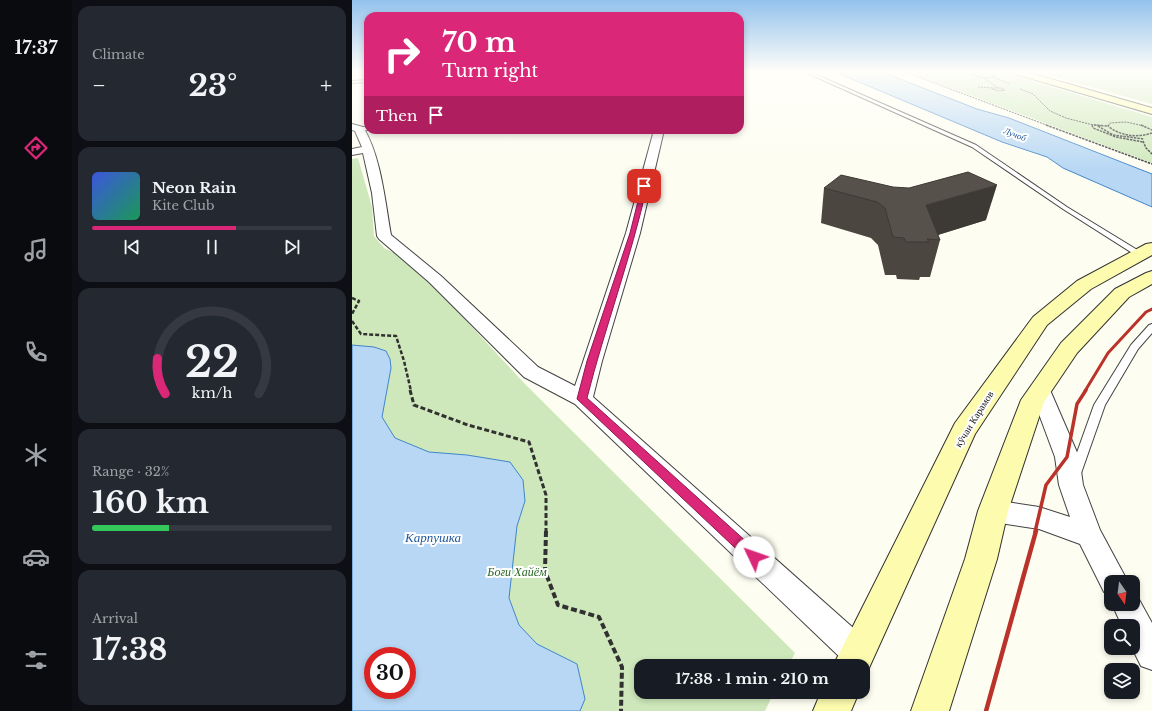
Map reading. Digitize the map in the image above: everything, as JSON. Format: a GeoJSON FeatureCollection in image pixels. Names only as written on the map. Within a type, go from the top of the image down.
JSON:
{"type":"FeatureCollection","features":[{"type":"Feature","properties":{"kind":"main road"},"geometry":{"type":"LineString","coordinates":[[1132,105],[1152,111]]}},
{"type":"Feature","properties":{"kind":"main road","name":"кӯчаи Карамов"},"geometry":{"type":"LineString","coordinates":[[854,659],[964,430],[1035,327],[1040,321],[1084,285],[1146,251]]}},
{"type":"Feature","properties":{"kind":"main road"},"geometry":{"type":"LineString","coordinates":[[930,711],[980,559],[993,511],[1033,400],[1069,348],[1122,293],[1152,277]]}},
{"type":"Feature","properties":{"kind":"main road"},"geometry":{"type":"LineString","coordinates":[[832,711],[837,699]]}},
{"type":"Feature","properties":{"kind":"street"},"geometry":{"type":"LineString","coordinates":[[360,128],[368,149],[378,193],[384,236],[435,279],[531,372],[582,399],[854,659]]}},
{"type":"Feature","properties":{"kind":"street"},"geometry":{"type":"LineString","coordinates":[[582,399],[592,361],[633,233],[658,134]]}},
{"type":"Feature","properties":{"kind":"street"},"geometry":{"type":"LineString","coordinates":[[352,152],[368,149]]}},
{"type":"Feature","properties":{"kind":"street"},"geometry":{"type":"LineString","coordinates":[[1040,390],[1067,457],[1071,485],[1089,535],[1110,575]]}},
{"type":"Feature","properties":{"kind":"street"},"geometry":{"type":"LineString","coordinates":[[993,511],[1039,518],[1089,535]]}},
{"type":"Feature","properties":{"kind":"street"},"geometry":{"type":"LineString","coordinates":[[1130,611],[1152,655]]}},
{"type":"Feature","properties":{"kind":"lane"},"geometry":{"type":"LineString","coordinates":[[882,105],[974,146],[1065,208],[1146,251]]}},
{"type":"Feature","properties":{"kind":"lane"},"geometry":{"type":"LineString","coordinates":[[1071,485],[1100,404],[1134,347],[1152,327]]}},
{"type":"Feature","properties":{"kind":"path"},"geometry":{"type":"LineString","coordinates":[[994,105],[1152,164]]}},
{"type":"Feature","properties":{"kind":"path"},"geometry":{"type":"LineString","coordinates":[[1044,105],[1050,111],[1066,118],[1092,125],[1108,126],[1120,133],[1152,136]]}},
{"type":"Feature","properties":{"kind":"path"},"geometry":{"type":"LineString","coordinates":[[1108,126],[1110,123],[1121,122],[1152,127]]}},
{"type":"Feature","properties":{"kind":"path"},"geometry":{"type":"LineString","coordinates":[[1092,125],[1093,128],[1116,138],[1143,142]]}},
{"type":"Feature","properties":{"kind":"path"},"geometry":{"type":"LineString","coordinates":[[1098,125],[1109,133],[1144,139]]}},
{"type":"Feature","properties":{"kind":"path"},"geometry":{"type":"LineString","coordinates":[[1142,125],[1152,130]]}},
{"type":"Feature","properties":{"kind":"path"},"geometry":{"type":"LineString","coordinates":[[1152,133],[1144,139],[1143,142],[1152,154]]}},
{"type":"Feature","properties":{"kind":"path"},"geometry":{"type":"LineString","coordinates":[[352,298],[358,301],[352,314]]}},
{"type":"Feature","properties":{"kind":"path"},"geometry":{"type":"LineString","coordinates":[[352,321],[361,334],[396,336],[404,361],[414,405],[468,425],[529,442],[546,495],[545,571],[558,605],[599,617],[622,667],[621,711]]}},
{"type":"Feature","properties":{"kind":"green space"},"geometry":{"type":"Polygon","coordinates":[[[997,105],[1113,105],[1152,117],[1152,163],[997,105]]]}},
{"type":"Feature","properties":{"kind":"green space","name":"Боғи Хайём"},"geometry":{"type":"Polygon","coordinates":[[[358,158],[372,207],[374,236],[384,248],[411,261],[524,383],[795,653],[792,659],[634,659],[634,699],[771,699],[765,711],[352,711],[352,159],[358,158]]]}},
{"type":"Feature","properties":{"kind":"water","name":"Лучоб"},"geometry":{"type":"Polygon","coordinates":[[[914,105],[967,105],[1009,118],[1152,174],[1152,207],[1063,168],[1047,157],[1002,142],[914,105]]]}},
{"type":"Feature","properties":{"kind":"water","name":"Карпушка"},"geometry":{"type":"Polygon","coordinates":[[[352,345],[374,347],[386,351],[390,359],[391,368],[382,417],[395,438],[429,452],[467,455],[510,462],[523,480],[525,501],[517,526],[509,598],[519,625],[537,644],[577,664],[585,699],[580,711],[352,711],[352,345]]]}},
{"type":"Feature","properties":{"kind":"building"},"geometry":{"type":"Polygon","coordinates":[[[968,172],[997,185],[926,205],[940,240],[927,239],[929,242],[906,242],[904,238],[893,237],[885,208],[877,202],[824,188],[841,175],[893,187],[909,188],[968,172]]]}},
{"type":"Feature","properties":{"kind":"railway"},"geometry":{"type":"LineString","coordinates":[[1085,391],[1108,353],[1146,312],[1152,309]]}},
{"type":"Feature","properties":{"kind":"railway"},"geometry":{"type":"LineString","coordinates":[[1035,532],[1046,485],[1067,457],[1077,404],[1086,390]]}},
{"type":"Feature","properties":{"kind":"railway"},"geometry":{"type":"LineString","coordinates":[[986,711],[1036,531]]}},
{"type":"Feature","properties":{"kind":"route"},"geometry":{"type":"LineString","coordinates":[[644,186],[633,233],[592,361],[582,399],[754,557]]}}]}
